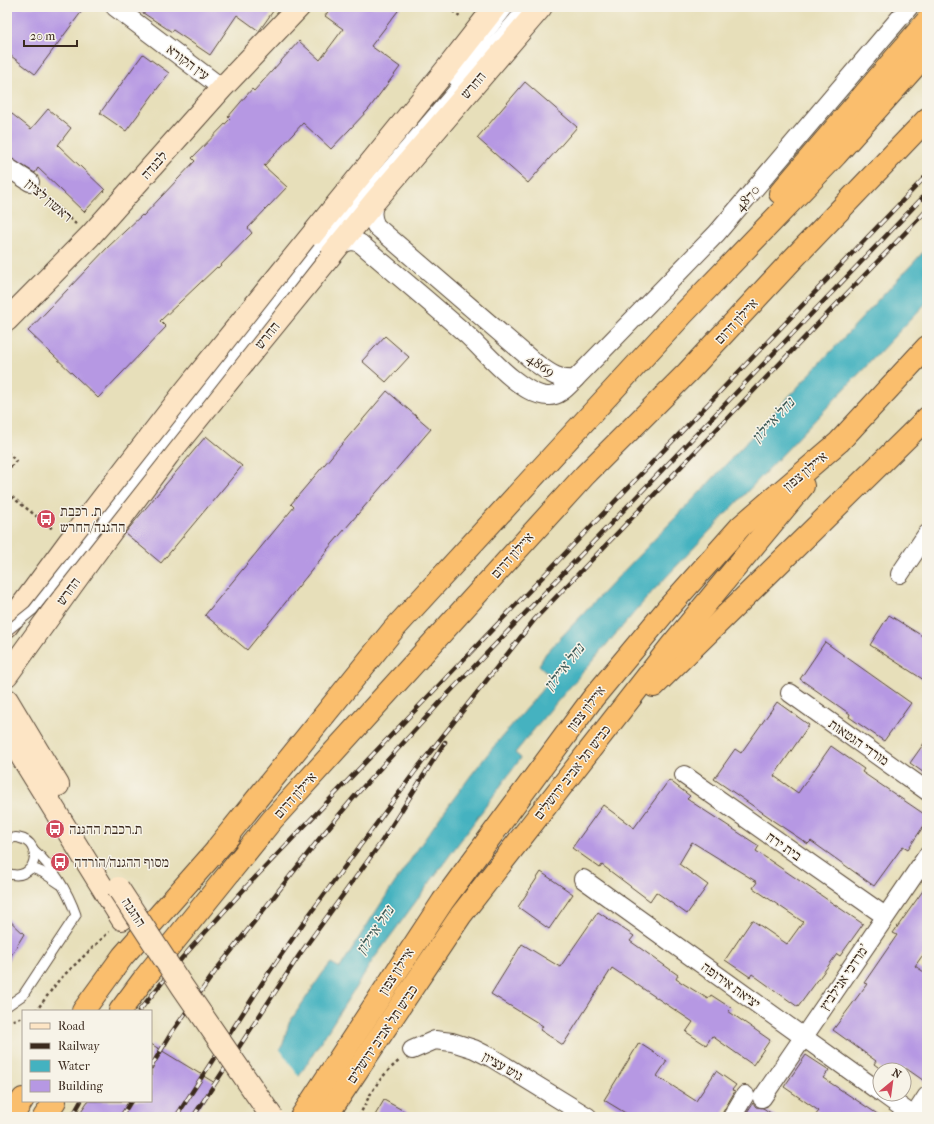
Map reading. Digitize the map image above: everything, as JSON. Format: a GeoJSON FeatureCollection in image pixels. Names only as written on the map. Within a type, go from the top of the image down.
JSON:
{"type":"FeatureCollection","features":[{"type":"Feature","properties":{"kind":"highway"},"geometry":{"type":"LineString","coordinates":[[683,314],[776,199],[927,21]]}},
{"type":"Feature","properties":{"kind":"highway"},"geometry":{"type":"LineString","coordinates":[[84,1010],[123,956],[218,847],[393,630],[683,314],[836,155],[927,53]]}},
{"type":"Feature","properties":{"kind":"highway","name":"איילון דרום"},"geometry":{"type":"LineString","coordinates":[[121,1010],[143,980],[272,820],[585,475],[687,373],[792,260],[927,119]]}},
{"type":"Feature","properties":{"kind":"highway","name":"איילון צפון"},"geometry":{"type":"LineString","coordinates":[[301,1117],[442,901],[593,698],[668,608],[740,526],[839,442],[927,347]]}},
{"type":"Feature","properties":{"kind":"highway"},"geometry":{"type":"LineString","coordinates":[[590,748],[927,418]]}},
{"type":"Feature","properties":{"kind":"highway","name":"כביש תל אביב ירושלים"},"geometry":{"type":"LineString","coordinates":[[326,1117],[461,916],[590,748],[671,646],[839,442]]}},
{"type":"Feature","properties":{"kind":"highway"},"geometry":{"type":"LineString","coordinates":[[218,847],[585,475]]}},
{"type":"Feature","properties":{"kind":"highway"},"geometry":{"type":"LineString","coordinates":[[12,1117],[22,1102]]}},
{"type":"Feature","properties":{"kind":"highway"},"geometry":{"type":"LineString","coordinates":[[44,1117],[54,1102]]}},
{"type":"Feature","properties":{"kind":"main road","name":"לבנדה"},"geometry":{"type":"LineString","coordinates":[[7,320],[90,236],[222,88],[299,7]]}},
{"type":"Feature","properties":{"kind":"main road","name":"החרש"},"geometry":{"type":"LineString","coordinates":[[7,626],[69,542],[186,390],[495,7]]}},
{"type":"Feature","properties":{"kind":"main road","name":"החרש"},"geometry":{"type":"LineString","coordinates":[[7,675],[168,455],[329,247],[375,190],[541,7]]}},
{"type":"Feature","properties":{"kind":"main road","name":"ההגנה"},"geometry":{"type":"LineString","coordinates":[[7,700],[118,888],[182,986],[272,1117]]}},
{"type":"Feature","properties":{"kind":"main road","name":"ההגנה"},"geometry":{"type":"LineString","coordinates":[[7,733],[122,920],[170,994],[256,1117]]}},
{"type":"Feature","properties":{"kind":"street","name":"עין הקורא"},"geometry":{"type":"LineString","coordinates":[[115,7],[222,88]]}},
{"type":"Feature","properties":{"kind":"street","name":"4870"},"geometry":{"type":"LineString","coordinates":[[575,379],[717,233],[909,7]]}},
{"type":"Feature","properties":{"kind":"street","name":"ראשון לציון"},"geometry":{"type":"LineString","coordinates":[[7,167],[30,182]]}},
{"type":"Feature","properties":{"kind":"street","name":"4869"},"geometry":{"type":"LineString","coordinates":[[375,190],[372,214],[376,226],[533,361],[552,375],[559,378],[566,380],[575,379]]}},
{"type":"Feature","properties":{"kind":"street","name":"4869"},"geometry":{"type":"LineString","coordinates":[[329,247],[347,241],[353,241],[361,244],[467,335],[512,378],[527,389],[548,396],[556,395],[564,390],[575,379]]}},
{"type":"Feature","properties":{"kind":"street"},"geometry":{"type":"LineString","coordinates":[[900,574],[927,534]]}},
{"type":"Feature","properties":{"kind":"street","name":"מורדי הגטאות"},"geometry":{"type":"LineString","coordinates":[[790,693],[927,790]]}},
{"type":"Feature","properties":{"kind":"street","name":"בית ירח"},"geometry":{"type":"LineString","coordinates":[[684,775],[885,916]]}},
{"type":"Feature","properties":{"kind":"street","name":"מרדכי אנילביץ'"},"geometry":{"type":"LineString","coordinates":[[732,1117],[754,1096],[804,1037],[927,856]]}},
{"type":"Feature","properties":{"kind":"street","name":"יציאת אירופה"},"geometry":{"type":"LineString","coordinates":[[583,879],[872,1086]]}},
{"type":"Feature","properties":{"kind":"street","name":"גוש עציון"},"geometry":{"type":"LineString","coordinates":[[412,1050],[435,1040],[452,1042],[474,1049],[492,1058],[588,1117]]}},
{"type":"Feature","properties":{"kind":"street"},"geometry":{"type":"LineString","coordinates":[[894,1102],[914,1116],[927,1096]]}},
{"type":"Feature","properties":{"kind":"lane"},"geometry":{"type":"LineString","coordinates":[[375,190],[510,7]]}},
{"type":"Feature","properties":{"kind":"lane"},"geometry":{"type":"LineString","coordinates":[[375,190],[523,7]]}},
{"type":"Feature","properties":{"kind":"lane"},"geometry":{"type":"LineString","coordinates":[[7,631],[33,610],[329,247]]}},
{"type":"Feature","properties":{"kind":"lane"},"geometry":{"type":"LineString","coordinates":[[7,840],[16,838],[24,839],[30,844],[35,856],[32,868],[27,872],[20,876],[13,876],[7,873]]}},
{"type":"Feature","properties":{"kind":"lane"},"geometry":{"type":"LineString","coordinates":[[7,1006],[23,995],[76,914],[72,901],[65,887],[46,861],[33,849]]}},
{"type":"Feature","properties":{"kind":"lane"},"geometry":{"type":"LineString","coordinates":[[32,868],[42,872],[65,887]]}},
{"type":"Feature","properties":{"kind":"path"},"geometry":{"type":"LineString","coordinates":[[448,7],[453,11]]}},
{"type":"Feature","properties":{"kind":"path","name":"ראשון לציון"},"geometry":{"type":"LineString","coordinates":[[30,182],[90,236]]}},
{"type":"Feature","properties":{"kind":"path"},"geometry":{"type":"LineString","coordinates":[[7,452],[16,461],[7,471]]}},
{"type":"Feature","properties":{"kind":"path"},"geometry":{"type":"LineString","coordinates":[[7,493],[69,542]]}},
{"type":"Feature","properties":{"kind":"path"},"geometry":{"type":"LineString","coordinates":[[36,1010],[59,980],[122,920]]}},
{"type":"Feature","properties":{"kind":"path"},"geometry":{"type":"LineString","coordinates":[[7,1022],[22,1016]]}},
{"type":"Feature","properties":{"kind":"path"},"geometry":{"type":"LineString","coordinates":[[359,1117],[374,1086],[387,1070],[412,1050]]}},
{"type":"Feature","properties":{"kind":"water","name":"נחל איילון"},"geometry":{"type":"Polygon","coordinates":[[[927,248],[927,302],[652,592],[544,717],[515,753],[521,758],[373,960],[273,1117],[243,1117],[283,1044],[289,1023],[322,974],[331,963],[340,968],[437,821],[491,750],[552,678],[539,665],[546,653],[703,489],[927,248]]]}},
{"type":"Feature","properties":{"kind":"pier"},"geometry":{"type":"Polygon","coordinates":[[[279,1048],[300,1078],[275,1117],[241,1117],[279,1048]]]}},
{"type":"Feature","properties":{"kind":"building"},"geometry":{"type":"Polygon","coordinates":[[[7,7],[85,7],[35,74],[7,53],[7,7]]]}},
{"type":"Feature","properties":{"kind":"building"},"geometry":{"type":"Polygon","coordinates":[[[134,7],[276,7],[259,31],[237,15],[210,55],[173,30],[172,32],[134,7]]]}},
{"type":"Feature","properties":{"kind":"building"},"geometry":{"type":"Polygon","coordinates":[[[331,7],[401,7],[371,46],[400,67],[368,110],[331,149],[303,123],[264,166],[287,187],[248,228],[252,233],[218,268],[217,267],[160,321],[166,327],[98,398],[28,331],[108,247],[142,215],[143,216],[195,161],[192,158],[230,119],[228,117],[252,89],[254,91],[299,41],[320,60],[343,29],[325,16],[331,7]]]}},
{"type":"Feature","properties":{"kind":"building"},"geometry":{"type":"Polygon","coordinates":[[[143,54],[169,73],[126,131],[100,113],[143,54]]]}},
{"type":"Feature","properties":{"kind":"building"},"geometry":{"type":"Polygon","coordinates":[[[525,82],[577,127],[528,183],[477,138],[525,82]]]}},
{"type":"Feature","properties":{"kind":"building"},"geometry":{"type":"Polygon","coordinates":[[[48,109],[71,128],[58,145],[105,190],[84,212],[38,168],[35,173],[7,156],[7,110],[31,129],[48,109]]]}},
{"type":"Feature","properties":{"kind":"building"},"geometry":{"type":"Polygon","coordinates":[[[385,336],[409,357],[386,382],[362,361],[385,336]]]}},
{"type":"Feature","properties":{"kind":"building"},"geometry":{"type":"Polygon","coordinates":[[[387,391],[431,429],[327,550],[247,650],[205,615],[294,507],[291,504],[387,391]]]}},
{"type":"Feature","properties":{"kind":"building"},"geometry":{"type":"Polygon","coordinates":[[[206,436],[242,466],[161,563],[125,533],[206,436]]]}},
{"type":"Feature","properties":{"kind":"building"},"geometry":{"type":"Polygon","coordinates":[[[889,615],[927,639],[927,682],[870,645],[889,615]]]}},
{"type":"Feature","properties":{"kind":"building"},"geometry":{"type":"Polygon","coordinates":[[[825,642],[911,703],[884,741],[849,717],[850,714],[800,679],[825,642]]]}},
{"type":"Feature","properties":{"kind":"building"},"geometry":{"type":"Polygon","coordinates":[[[777,702],[809,725],[774,776],[798,793],[831,746],[864,769],[862,772],[927,816],[927,821],[908,849],[903,846],[874,886],[811,841],[808,844],[714,779],[735,749],[741,753],[777,702]]]}},
{"type":"Feature","properties":{"kind":"building"},"geometry":{"type":"Polygon","coordinates":[[[927,739],[927,775],[910,763],[927,739]]]}},
{"type":"Feature","properties":{"kind":"building"},"geometry":{"type":"Polygon","coordinates":[[[669,780],[690,796],[687,799],[759,846],[756,851],[863,924],[840,956],[837,954],[798,1007],[752,974],[750,977],[725,960],[752,920],[787,944],[803,922],[753,888],[757,882],[692,842],[679,864],[708,885],[687,914],[656,892],[650,901],[602,865],[600,868],[572,848],[603,805],[634,828],[669,780]]]}},
{"type":"Feature","properties":{"kind":"building"},"geometry":{"type":"Polygon","coordinates":[[[541,872],[573,894],[549,929],[518,907],[541,872]]]}},
{"type":"Feature","properties":{"kind":"building"},"geometry":{"type":"Polygon","coordinates":[[[927,885],[927,949],[915,966],[927,974],[927,1083],[912,1072],[912,1062],[875,1062],[833,1030],[867,984],[864,983],[897,935],[893,933],[927,885]]]}},
{"type":"Feature","properties":{"kind":"building"},"geometry":{"type":"Polygon","coordinates":[[[598,912],[634,936],[630,941],[678,975],[676,979],[708,999],[711,995],[731,1008],[728,1011],[770,1040],[753,1065],[712,1036],[706,1045],[686,1032],[693,1022],[612,968],[563,1045],[540,1030],[543,1026],[491,994],[522,944],[560,967],[598,912]]]}},
{"type":"Feature","properties":{"kind":"building"},"geometry":{"type":"Polygon","coordinates":[[[7,918],[24,934],[7,962],[7,918]]]}},
{"type":"Feature","properties":{"kind":"building"},"geometry":{"type":"Polygon","coordinates":[[[639,1043],[667,1061],[657,1076],[696,1101],[716,1071],[736,1085],[732,1090],[735,1091],[723,1112],[722,1117],[632,1117],[604,1100],[639,1043]]]}},
{"type":"Feature","properties":{"kind":"building"},"geometry":{"type":"Polygon","coordinates":[[[152,1045],[215,1083],[192,1117],[77,1117],[87,1102],[152,1102],[152,1045]]]}},
{"type":"Feature","properties":{"kind":"building"},"geometry":{"type":"Polygon","coordinates":[[[806,1055],[829,1070],[823,1078],[882,1117],[814,1117],[819,1111],[784,1087],[806,1055]]]}},
{"type":"Feature","properties":{"kind":"building"},"geometry":{"type":"Polygon","coordinates":[[[384,1100],[415,1117],[374,1117],[384,1100]]]}},
{"type":"Feature","properties":{"kind":"building"},"geometry":{"type":"Polygon","coordinates":[[[753,1103],[756,1107],[763,1108],[777,1117],[744,1117],[753,1103]]]}},
{"type":"Feature","properties":{"kind":"railway"},"geometry":{"type":"LineString","coordinates":[[140,1010],[182,958],[247,886],[927,175]]}},
{"type":"Feature","properties":{"kind":"railway"},"geometry":{"type":"LineString","coordinates":[[152,1065],[172,1032],[217,969],[355,796],[445,697],[927,193]]}},
{"type":"Feature","properties":{"kind":"railway"},"geometry":{"type":"LineString","coordinates":[[176,1117],[270,971],[309,915],[416,770],[535,619],[927,210]]}},
{"type":"Feature","properties":{"kind":"railway"},"geometry":{"type":"LineString","coordinates":[[193,1117],[300,954],[380,844],[445,742]]}},
{"type":"Feature","properties":{"kind":"railway"},"geometry":{"type":"LineString","coordinates":[[72,1117],[80,1102]]}},
{"type":"Feature","properties":{"kind":"railway"},"geometry":{"type":"LineString","coordinates":[[121,1117],[130,1102]]}},
{"type":"Feature","properties":{"kind":"place","name":"ת. רכבת ההגנה/החרש"},"geometry":{"type":"Point","coordinates":[46,519]}},
{"type":"Feature","properties":{"kind":"place","name":"ת.רכבת ההגנה"},"geometry":{"type":"Point","coordinates":[55,829]}},
{"type":"Feature","properties":{"kind":"place","name":"מסוף ההגנה/הורדה"},"geometry":{"type":"Point","coordinates":[60,862]}}]}
